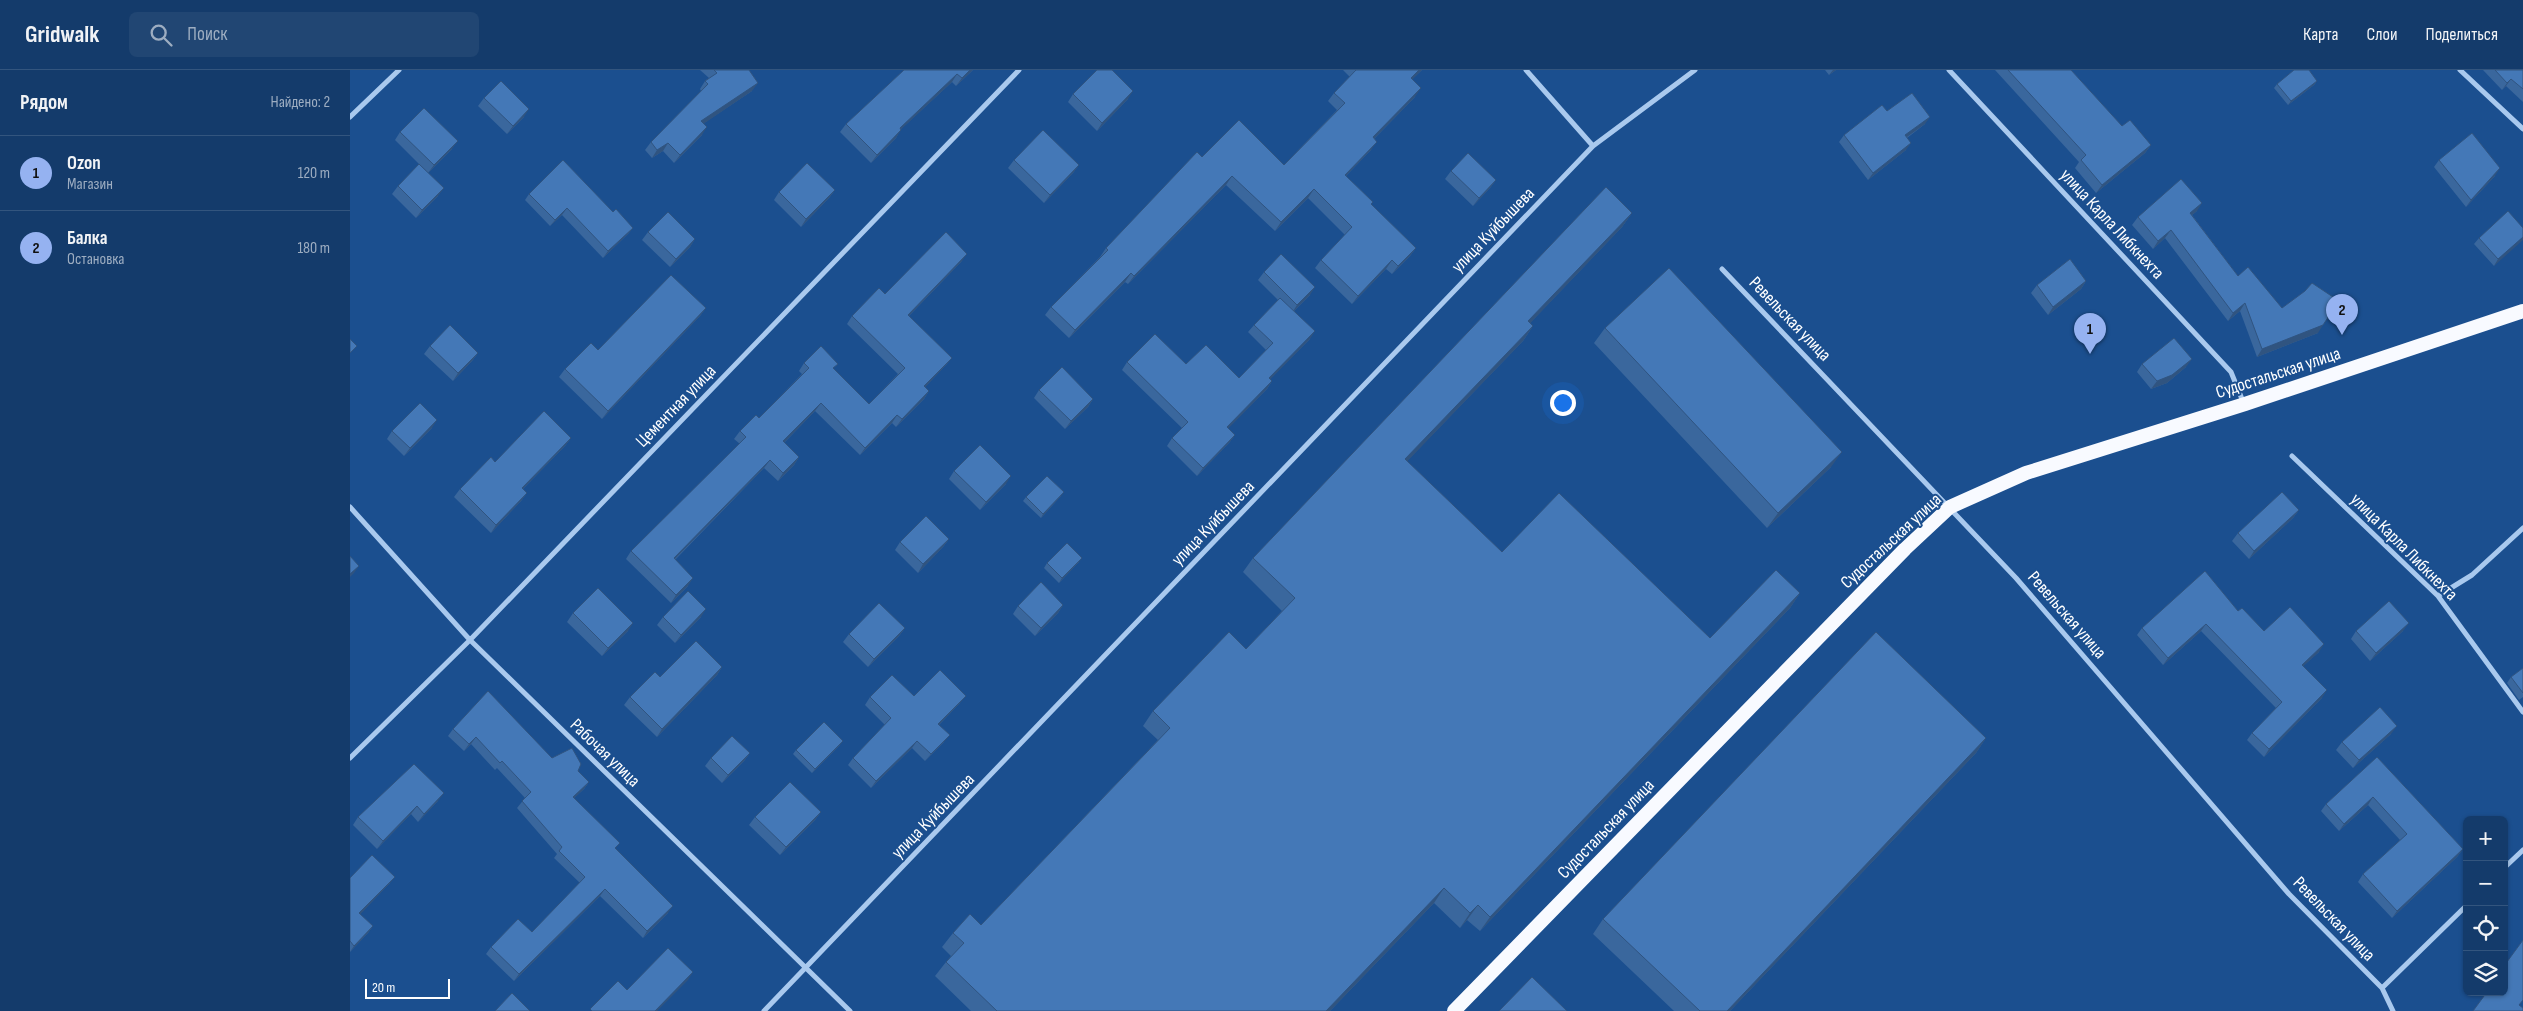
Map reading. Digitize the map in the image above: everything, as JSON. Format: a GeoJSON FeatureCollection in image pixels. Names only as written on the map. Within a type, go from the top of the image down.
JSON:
{"type":"FeatureCollection","features":[{"type":"Feature","properties":{"kind":"highway","name":"Судостальская улица"},"geometry":{"type":"LineString","coordinates":[[1454,1011],[1905,549],[1950,507],[2026,473],[2244,404],[2523,311]]}},
{"type":"Feature","properties":{"kind":"street"},"geometry":{"type":"LineString","coordinates":[[350,117],[399,70]]}},
{"type":"Feature","properties":{"kind":"street","name":"Цементная улица"},"geometry":{"type":"LineString","coordinates":[[350,758],[470,640],[1019,70]]}},
{"type":"Feature","properties":{"kind":"street"},"geometry":{"type":"LineString","coordinates":[[1526,70],[1593,146]]}},
{"type":"Feature","properties":{"kind":"street","name":"улица Куйбышева"},"geometry":{"type":"LineString","coordinates":[[764,1011],[1593,146],[1695,70]]}},
{"type":"Feature","properties":{"kind":"street","name":"улица Карла Либкнехта"},"geometry":{"type":"LineString","coordinates":[[1949,70],[2231,372],[2244,404]]}},
{"type":"Feature","properties":{"kind":"street"},"geometry":{"type":"LineString","coordinates":[[2460,70],[2523,129]]}},
{"type":"Feature","properties":{"kind":"street","name":"Ревельская улица"},"geometry":{"type":"LineString","coordinates":[[1722,269],[2016,578],[2289,894],[2382,988],[2393,1011]]}},
{"type":"Feature","properties":{"kind":"street","name":"улица Карла Либкнехта"},"geometry":{"type":"LineString","coordinates":[[2292,456],[2438,596],[2523,712]]}},
{"type":"Feature","properties":{"kind":"street","name":"Рабочая улица"},"geometry":{"type":"LineString","coordinates":[[350,507],[470,640],[850,1011]]}},
{"type":"Feature","properties":{"kind":"street"},"geometry":{"type":"LineString","coordinates":[[2438,596],[2472,576],[2523,528]]}},
{"type":"Feature","properties":{"kind":"street"},"geometry":{"type":"LineString","coordinates":[[2508,864],[2523,850]]}},
{"type":"Feature","properties":{"kind":"street"},"geometry":{"type":"LineString","coordinates":[[2382,988],[2466,906]]}},
{"type":"Feature","properties":{"kind":"building"},"geometry":{"type":"Polygon","coordinates":[[[714,70],[749,70],[758,83],[701,121],[707,127],[680,155],[668,143],[657,150],[651,142],[708,84],[705,81],[717,73],[714,70]]]}},
{"type":"Feature","properties":{"kind":"building"},"geometry":{"type":"Polygon","coordinates":[[[904,70],[970,70],[962,78],[957,74],[900,128],[901,130],[877,155],[846,124],[904,70]]]}},
{"type":"Feature","properties":{"kind":"building"},"geometry":{"type":"Polygon","coordinates":[[[1097,70],[1112,70],[1133,91],[1102,123],[1073,94],[1097,70]]]}},
{"type":"Feature","properties":{"kind":"building"},"geometry":{"type":"Polygon","coordinates":[[[1356,70],[1419,70],[1411,78],[1421,88],[1373,137],[1377,142],[1345,175],[1373,202],[1371,204],[1416,248],[1398,266],[1392,260],[1358,296],[1321,260],[1352,227],[1314,189],[1281,222],[1232,176],[1134,276],[1131,273],[1075,330],[1051,307],[1108,250],[1106,248],[1197,152],[1202,157],[1239,120],[1284,165],[1345,103],[1334,93],[1356,70]]]}},
{"type":"Feature","properties":{"kind":"building"},"geometry":{"type":"Polygon","coordinates":[[[2008,70],[2071,70],[2122,126],[2130,120],[2151,145],[2102,185],[2081,160],[2086,155],[2008,70]]]}},
{"type":"Feature","properties":{"kind":"building"},"geometry":{"type":"Polygon","coordinates":[[[2294,70],[2309,70],[2317,81],[2291,101],[2277,84],[2294,70]]]}},
{"type":"Feature","properties":{"kind":"building"},"geometry":{"type":"Polygon","coordinates":[[[2495,70],[2523,70],[2523,89],[2511,79],[2507,83],[2495,70]]]}},
{"type":"Feature","properties":{"kind":"building"},"geometry":{"type":"Polygon","coordinates":[[[501,81],[529,109],[513,126],[484,98],[501,81]]]}},
{"type":"Feature","properties":{"kind":"building"},"geometry":{"type":"Polygon","coordinates":[[[1912,93],[1930,117],[1905,135],[1911,143],[1873,173],[1844,135],[1882,105],[1887,111],[1912,93]]]}},
{"type":"Feature","properties":{"kind":"building"},"geometry":{"type":"Polygon","coordinates":[[[424,108],[458,141],[434,165],[400,132],[424,108]]]}},
{"type":"Feature","properties":{"kind":"building"},"geometry":{"type":"Polygon","coordinates":[[[1043,130],[1079,165],[1050,195],[1014,160],[1043,130]]]}},
{"type":"Feature","properties":{"kind":"building"},"geometry":{"type":"Polygon","coordinates":[[[2472,133],[2500,168],[2471,200],[2439,160],[2472,133]]]}},
{"type":"Feature","properties":{"kind":"building"},"geometry":{"type":"Polygon","coordinates":[[[1468,153],[1496,180],[1479,198],[1451,171],[1468,153]]]}},
{"type":"Feature","properties":{"kind":"building"},"geometry":{"type":"Polygon","coordinates":[[[563,160],[613,212],[616,209],[633,228],[608,251],[567,208],[555,220],[529,194],[563,160]]]}},
{"type":"Feature","properties":{"kind":"building"},"geometry":{"type":"Polygon","coordinates":[[[807,163],[835,190],[806,219],[779,192],[807,163]]]}},
{"type":"Feature","properties":{"kind":"building"},"geometry":{"type":"Polygon","coordinates":[[[419,164],[444,188],[422,210],[398,186],[419,164]]]}},
{"type":"Feature","properties":{"kind":"building"},"geometry":{"type":"Polygon","coordinates":[[[2181,179],[2202,203],[2190,213],[2238,276],[2248,267],[2282,308],[2305,291],[2312,283],[2339,301],[2323,325],[2262,349],[2245,303],[2233,313],[2171,230],[2158,241],[2138,217],[2181,179]]]}},
{"type":"Feature","properties":{"kind":"building"},"geometry":{"type":"Polygon","coordinates":[[[1606,187],[1632,213],[1528,321],[1533,326],[1405,459],[1502,552],[1559,493],[1710,638],[1776,570],[1800,593],[1490,917],[1478,905],[1470,913],[1444,888],[1326,1011],[997,1011],[946,962],[964,943],[953,933],[970,914],[981,925],[1170,728],[1153,711],[1229,632],[1246,649],[1295,598],[1253,558],[1606,187]]]}},
{"type":"Feature","properties":{"kind":"building"},"geometry":{"type":"Polygon","coordinates":[[[2508,211],[2523,228],[2523,237],[2498,259],[2479,238],[2508,211]]]}},
{"type":"Feature","properties":{"kind":"building"},"geometry":{"type":"Polygon","coordinates":[[[668,212],[695,239],[676,259],[648,232],[668,212]]]}},
{"type":"Feature","properties":{"kind":"building"},"geometry":{"type":"Polygon","coordinates":[[[946,232],[967,254],[908,315],[952,358],[924,386],[929,391],[902,419],[897,415],[865,448],[821,403],[783,441],[799,457],[783,473],[770,460],[674,558],[693,578],[676,595],[631,551],[746,437],[740,431],[756,415],[759,418],[809,368],[804,363],[821,346],[838,364],[833,368],[869,404],[905,368],[852,316],[879,288],[885,294],[946,232]]]}},
{"type":"Feature","properties":{"kind":"building"},"geometry":{"type":"Polygon","coordinates":[[[1281,254],[1315,287],[1297,305],[1264,272],[1281,254]]]}},
{"type":"Feature","properties":{"kind":"building"},"geometry":{"type":"Polygon","coordinates":[[[2070,259],[2086,281],[2053,307],[2037,285],[2070,259]]]}},
{"type":"Feature","properties":{"kind":"building"},"geometry":{"type":"Polygon","coordinates":[[[1669,268],[1842,452],[1778,513],[1605,328],[1669,268]]]}},
{"type":"Feature","properties":{"kind":"building"},"geometry":{"type":"Polygon","coordinates":[[[671,275],[706,308],[608,411],[565,369],[591,343],[598,350],[671,275]]]}},
{"type":"Feature","properties":{"kind":"building"},"geometry":{"type":"Polygon","coordinates":[[[1280,298],[1315,331],[1269,378],[1272,381],[1227,427],[1235,435],[1203,468],[1172,438],[1188,422],[1127,362],[1155,334],[1186,364],[1206,345],[1239,378],[1273,343],[1254,325],[1280,298]]]}},
{"type":"Feature","properties":{"kind":"building"},"geometry":{"type":"Polygon","coordinates":[[[450,325],[478,353],[458,373],[430,346],[450,325]]]}},
{"type":"Feature","properties":{"kind":"building"},"geometry":{"type":"Polygon","coordinates":[[[2174,338],[2192,359],[2172,375],[2157,381],[2142,364],[2174,338]]]}},
{"type":"Feature","properties":{"kind":"building"},"geometry":{"type":"Polygon","coordinates":[[[350,339],[357,346],[350,353],[350,339]]]}},
{"type":"Feature","properties":{"kind":"building"},"geometry":{"type":"Polygon","coordinates":[[[1062,367],[1093,399],[1071,421],[1039,390],[1062,367]]]}},
{"type":"Feature","properties":{"kind":"building"},"geometry":{"type":"Polygon","coordinates":[[[420,403],[437,420],[410,448],[392,431],[420,403]]]}},
{"type":"Feature","properties":{"kind":"building"},"geometry":{"type":"Polygon","coordinates":[[[544,411],[571,438],[522,488],[527,493],[496,525],[460,489],[491,457],[495,462],[544,411]]]}},
{"type":"Feature","properties":{"kind":"building"},"geometry":{"type":"Polygon","coordinates":[[[980,445],[1011,476],[986,502],[954,471],[980,445]]]}},
{"type":"Feature","properties":{"kind":"building"},"geometry":{"type":"Polygon","coordinates":[[[1047,476],[1064,492],[1043,514],[1026,497],[1047,476]]]}},
{"type":"Feature","properties":{"kind":"building"},"geometry":{"type":"Polygon","coordinates":[[[2282,492],[2299,510],[2254,551],[2238,533],[2282,492]]]}},
{"type":"Feature","properties":{"kind":"building"},"geometry":{"type":"Polygon","coordinates":[[[926,516],[949,539],[923,564],[900,542],[926,516]]]}},
{"type":"Feature","properties":{"kind":"building"},"geometry":{"type":"Polygon","coordinates":[[[1067,543],[1082,558],[1062,578],[1047,563],[1067,543]]]}},
{"type":"Feature","properties":{"kind":"building"},"geometry":{"type":"Polygon","coordinates":[[[350,556],[359,566],[350,574],[350,556]]]}},
{"type":"Feature","properties":{"kind":"building"},"geometry":{"type":"Polygon","coordinates":[[[2205,571],[2238,611],[2242,608],[2264,631],[2290,607],[2324,644],[2302,665],[2327,690],[2269,749],[2252,733],[2282,702],[2206,624],[2168,658],[2142,628],[2205,571]]]}},
{"type":"Feature","properties":{"kind":"building"},"geometry":{"type":"Polygon","coordinates":[[[1041,582],[1063,605],[1041,628],[1018,606],[1041,582]]]}},
{"type":"Feature","properties":{"kind":"building"},"geometry":{"type":"Polygon","coordinates":[[[598,588],[633,623],[608,648],[573,613],[598,588]]]}},
{"type":"Feature","properties":{"kind":"building"},"geometry":{"type":"Polygon","coordinates":[[[688,591],[706,609],[681,635],[663,617],[688,591]]]}},
{"type":"Feature","properties":{"kind":"building"},"geometry":{"type":"Polygon","coordinates":[[[2389,601],[2409,623],[2376,653],[2356,631],[2389,601]]]}},
{"type":"Feature","properties":{"kind":"building"},"geometry":{"type":"Polygon","coordinates":[[[879,603],[905,628],[874,659],[849,634],[879,603]]]}},
{"type":"Feature","properties":{"kind":"building"},"geometry":{"type":"Polygon","coordinates":[[[1876,632],[1986,738],[1727,1011],[1700,1011],[1603,919],[1876,632]]]}},
{"type":"Feature","properties":{"kind":"building"},"geometry":{"type":"Polygon","coordinates":[[[696,641],[722,667],[662,729],[630,697],[655,672],[660,677],[696,641]]]}},
{"type":"Feature","properties":{"kind":"building"},"geometry":{"type":"Polygon","coordinates":[[[2523,668],[2523,693],[2511,677],[2523,668]]]}},
{"type":"Feature","properties":{"kind":"building"},"geometry":{"type":"Polygon","coordinates":[[[940,670],[966,696],[938,724],[950,735],[931,754],[917,741],[876,781],[853,758],[891,718],[870,697],[892,675],[914,696],[940,670]]]}},
{"type":"Feature","properties":{"kind":"building"},"geometry":{"type":"Polygon","coordinates":[[[488,691],[552,758],[572,748],[581,764],[578,771],[589,782],[573,797],[620,843],[615,848],[673,906],[647,931],[605,889],[519,974],[491,947],[518,919],[532,932],[585,877],[559,851],[562,847],[522,801],[531,792],[476,737],[469,744],[453,729],[488,691]]]}},
{"type":"Feature","properties":{"kind":"building"},"geometry":{"type":"Polygon","coordinates":[[[2380,707],[2397,726],[2359,760],[2342,742],[2380,707]]]}},
{"type":"Feature","properties":{"kind":"building"},"geometry":{"type":"Polygon","coordinates":[[[824,722],[843,741],[815,769],[796,750],[824,722]]]}},
{"type":"Feature","properties":{"kind":"building"},"geometry":{"type":"Polygon","coordinates":[[[732,736],[750,753],[728,775],[711,758],[732,736]]]}},
{"type":"Feature","properties":{"kind":"building"},"geometry":{"type":"Polygon","coordinates":[[[2377,757],[2463,849],[2397,911],[2363,874],[2407,834],[2373,797],[2344,824],[2326,804],[2377,757]]]}},
{"type":"Feature","properties":{"kind":"building"},"geometry":{"type":"Polygon","coordinates":[[[414,764],[444,793],[424,814],[417,806],[383,841],[358,817],[414,764]]]}},
{"type":"Feature","properties":{"kind":"building"},"geometry":{"type":"Polygon","coordinates":[[[790,782],[821,812],[786,847],[755,817],[790,782]]]}},
{"type":"Feature","properties":{"kind":"building"},"geometry":{"type":"Polygon","coordinates":[[[372,855],[395,877],[359,913],[373,926],[354,946],[350,941],[350,878],[372,855]]]}},
{"type":"Feature","properties":{"kind":"building"},"geometry":{"type":"Polygon","coordinates":[[[2523,940],[2523,1000],[2519,1005],[2523,1008],[2523,1011],[2473,1011],[2484,996],[2508,996],[2508,961],[2523,940]]]}},
{"type":"Feature","properties":{"kind":"building"},"geometry":{"type":"Polygon","coordinates":[[[668,948],[693,972],[655,1011],[592,1011],[590,1009],[618,981],[627,990],[668,948]]]}},
{"type":"Feature","properties":{"kind":"building"},"geometry":{"type":"Polygon","coordinates":[[[1532,977],[1567,1011],[1499,1011],[1532,977]]]}},
{"type":"Feature","properties":{"kind":"building"},"geometry":{"type":"Polygon","coordinates":[[[512,993],[530,1011],[495,1011],[512,993]]]}},
{"type":"Feature","properties":{"kind":"place","name":"Балка"},"geometry":{"type":"Point","coordinates":[2342,335]}},
{"type":"Feature","properties":{"kind":"place","name":"Ozon"},"geometry":{"type":"Point","coordinates":[2090,354]}}]}
